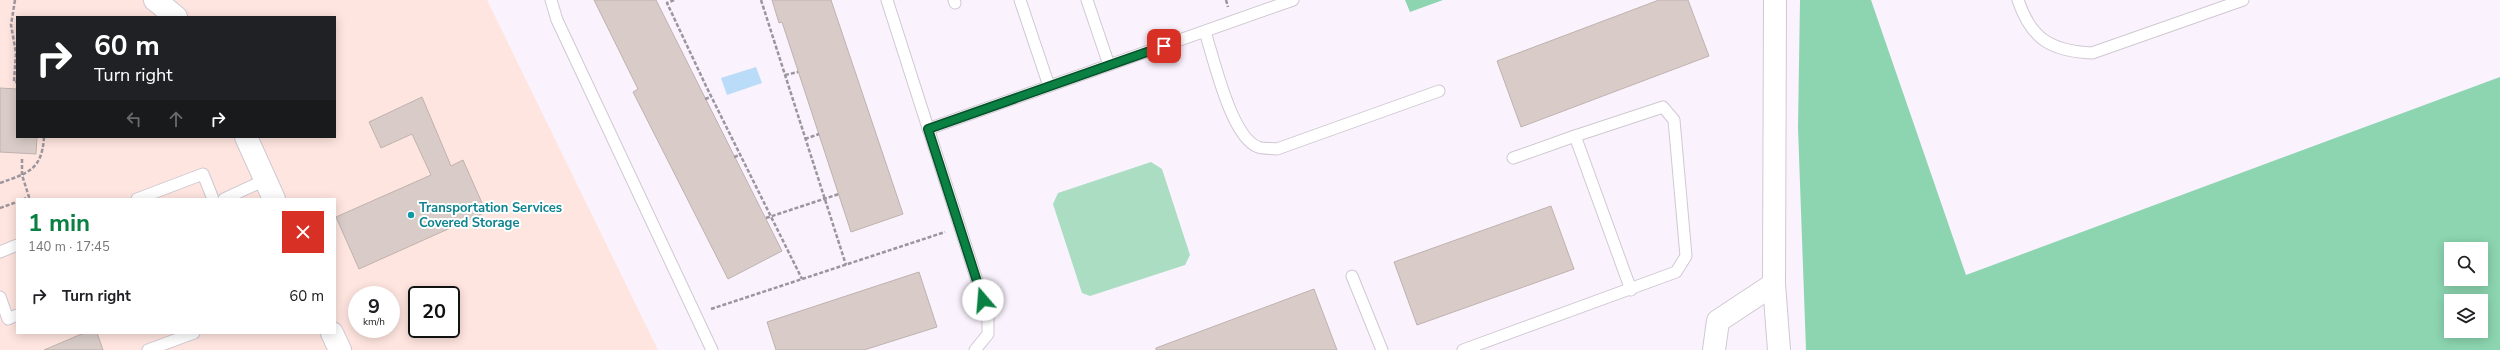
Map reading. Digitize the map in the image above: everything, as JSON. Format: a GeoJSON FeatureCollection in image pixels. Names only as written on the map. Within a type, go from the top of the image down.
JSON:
{"type":"FeatureCollection","features":[{"type":"Feature","properties":{"kind":"street"},"geometry":{"type":"LineString","coordinates":[[155,0],[175,16]]}},
{"type":"Feature","properties":{"kind":"street"},"geometry":{"type":"LineString","coordinates":[[1775,0],[1774,284],[1779,350]]}},
{"type":"Feature","properties":{"kind":"street"},"geometry":{"type":"LineString","coordinates":[[246,138],[270,190]]}},
{"type":"Feature","properties":{"kind":"street"},"geometry":{"type":"LineString","coordinates":[[1714,350],[1718,321],[1774,284]]}},
{"type":"Feature","properties":{"kind":"street"},"geometry":{"type":"LineString","coordinates":[[332,334],[340,350]]}},
{"type":"Feature","properties":{"kind":"lane"},"geometry":{"type":"LineString","coordinates":[[551,0],[557,20],[712,350]]}},
{"type":"Feature","properties":{"kind":"lane"},"geometry":{"type":"LineString","coordinates":[[887,0],[988,315],[988,334],[975,350]]}},
{"type":"Feature","properties":{"kind":"lane"},"geometry":{"type":"LineString","coordinates":[[1020,0],[1049,86]]}},
{"type":"Feature","properties":{"kind":"lane"},"geometry":{"type":"LineString","coordinates":[[1087,0],[1109,65]]}},
{"type":"Feature","properties":{"kind":"lane"},"geometry":{"type":"LineString","coordinates":[[928,129],[1293,0]]}},
{"type":"Feature","properties":{"kind":"lane"},"geometry":{"type":"LineString","coordinates":[[2018,0],[2033,31],[2050,46],[2068,52],[2092,53],[2243,0]]}},
{"type":"Feature","properties":{"kind":"lane"},"geometry":{"type":"LineString","coordinates":[[1205,32],[1235,121],[1246,138],[1258,147],[1277,149],[1439,91]]}},
{"type":"Feature","properties":{"kind":"lane"},"geometry":{"type":"LineString","coordinates":[[1463,350],[1632,290],[1676,272],[1686,256],[1674,120],[1663,107],[1513,158]]}},
{"type":"Feature","properties":{"kind":"lane"},"geometry":{"type":"LineString","coordinates":[[1575,136],[1632,290]]}},
{"type":"Feature","properties":{"kind":"lane"},"geometry":{"type":"LineString","coordinates":[[140,198],[204,174],[213,198]]}},
{"type":"Feature","properties":{"kind":"lane"},"geometry":{"type":"LineString","coordinates":[[229,198],[270,190]]}},
{"type":"Feature","properties":{"kind":"lane"},"geometry":{"type":"LineString","coordinates":[[0,252],[16,245]]}},
{"type":"Feature","properties":{"kind":"lane"},"geometry":{"type":"LineString","coordinates":[[1352,276],[1382,350]]}},
{"type":"Feature","properties":{"kind":"lane"},"geometry":{"type":"LineString","coordinates":[[0,297],[8,319],[16,316]]}},
{"type":"Feature","properties":{"kind":"lane"},"geometry":{"type":"LineString","coordinates":[[148,350],[191,334]]}},
{"type":"Feature","properties":{"kind":"path"},"geometry":{"type":"LineString","coordinates":[[15,0],[12,25],[16,53],[14,82],[16,82]]}},
{"type":"Feature","properties":{"kind":"path"},"geometry":{"type":"LineString","coordinates":[[674,0],[667,3],[711,97],[802,279]]}},
{"type":"Feature","properties":{"kind":"path"},"geometry":{"type":"LineString","coordinates":[[761,0],[846,265]]}},
{"type":"Feature","properties":{"kind":"path"},"geometry":{"type":"LineString","coordinates":[[785,75],[798,72]]}},
{"type":"Feature","properties":{"kind":"path"},"geometry":{"type":"LineString","coordinates":[[705,99],[711,97]]}},
{"type":"Feature","properties":{"kind":"path"},"geometry":{"type":"LineString","coordinates":[[805,139],[819,134]]}},
{"type":"Feature","properties":{"kind":"path"},"geometry":{"type":"LineString","coordinates":[[0,184],[22,175],[35,167],[40,160],[44,138]]}},
{"type":"Feature","properties":{"kind":"path"},"geometry":{"type":"LineString","coordinates":[[734,157],[740,155]]}},
{"type":"Feature","properties":{"kind":"path"},"geometry":{"type":"LineString","coordinates":[[22,159],[22,175],[29,197],[26,198]]}},
{"type":"Feature","properties":{"kind":"path"},"geometry":{"type":"LineString","coordinates":[[766,218],[839,194]]}},
{"type":"Feature","properties":{"kind":"path"},"geometry":{"type":"LineString","coordinates":[[0,208],[16,202]]}},
{"type":"Feature","properties":{"kind":"path"},"geometry":{"type":"LineString","coordinates":[[695,315],[960,227]]}},
{"type":"Feature","properties":{"kind":"shaded area"},"geometry":{"type":"Polygon","coordinates":[[[0,0],[487,0],[658,350],[0,350],[0,0]]]}},
{"type":"Feature","properties":{"kind":"green space"},"geometry":{"type":"Polygon","coordinates":[[[1405,0],[1443,0],[1410,12],[1405,0]]]}},
{"type":"Feature","properties":{"kind":"green space"},"geometry":{"type":"Polygon","coordinates":[[[1800,0],[1871,0],[1966,275],[2500,77],[2500,350],[1806,350],[1798,128],[1800,0]]]}},
{"type":"Feature","properties":{"kind":"green space"},"geometry":{"type":"Polygon","coordinates":[[[1151,162],[1162,169],[1190,255],[1185,265],[1090,296],[1082,293],[1053,204],[1058,193],[1151,162]]]}},
{"type":"Feature","properties":{"kind":"water"},"geometry":{"type":"Polygon","coordinates":[[[756,67],[762,83],[727,95],[721,78],[756,67]]]}},
{"type":"Feature","properties":{"kind":"building"},"geometry":{"type":"Polygon","coordinates":[[[594,0],[656,0],[782,251],[728,279],[633,92],[638,89],[594,0]]]}},
{"type":"Feature","properties":{"kind":"building"},"geometry":{"type":"Polygon","coordinates":[[[772,0],[831,0],[903,214],[851,232],[782,22],[779,23],[772,0]]]}},
{"type":"Feature","properties":{"kind":"building"},"geometry":{"type":"Polygon","coordinates":[[[1659,0],[1688,0],[1709,56],[1521,127],[1497,61],[1659,0]]]}},
{"type":"Feature","properties":{"kind":"building"},"geometry":{"type":"Polygon","coordinates":[[[0,88],[16,89],[16,138],[37,138],[36,154],[0,152],[0,88]]]}},
{"type":"Feature","properties":{"kind":"building","name":"Transportation Services Covered Storage"},"geometry":{"type":"Polygon","coordinates":[[[422,97],[451,166],[463,160],[486,212],[359,269],[336,217],[431,175],[412,134],[381,148],[369,122],[422,97]]]}},
{"type":"Feature","properties":{"kind":"building"},"geometry":{"type":"Polygon","coordinates":[[[1551,206],[1574,269],[1417,325],[1394,262],[1551,206]]]}},
{"type":"Feature","properties":{"kind":"building"},"geometry":{"type":"Polygon","coordinates":[[[919,272],[937,327],[864,350],[776,350],[767,322],[919,272]]]}},
{"type":"Feature","properties":{"kind":"building"},"geometry":{"type":"Polygon","coordinates":[[[1314,289],[1337,350],[1156,350],[1156,348],[1314,289]]]}},
{"type":"Feature","properties":{"kind":"building"},"geometry":{"type":"Polygon","coordinates":[[[82,334],[97,334],[103,350],[44,350],[82,334]]]}},
{"type":"Feature","properties":{"kind":"place","name":"Transportation Services Covered Storage"},"geometry":{"type":"Point","coordinates":[411,215]}},
{"type":"Feature","properties":{"kind":"route"},"geometry":{"type":"LineString","coordinates":[[983,300],[928,129],[1164,46]]}}]}
